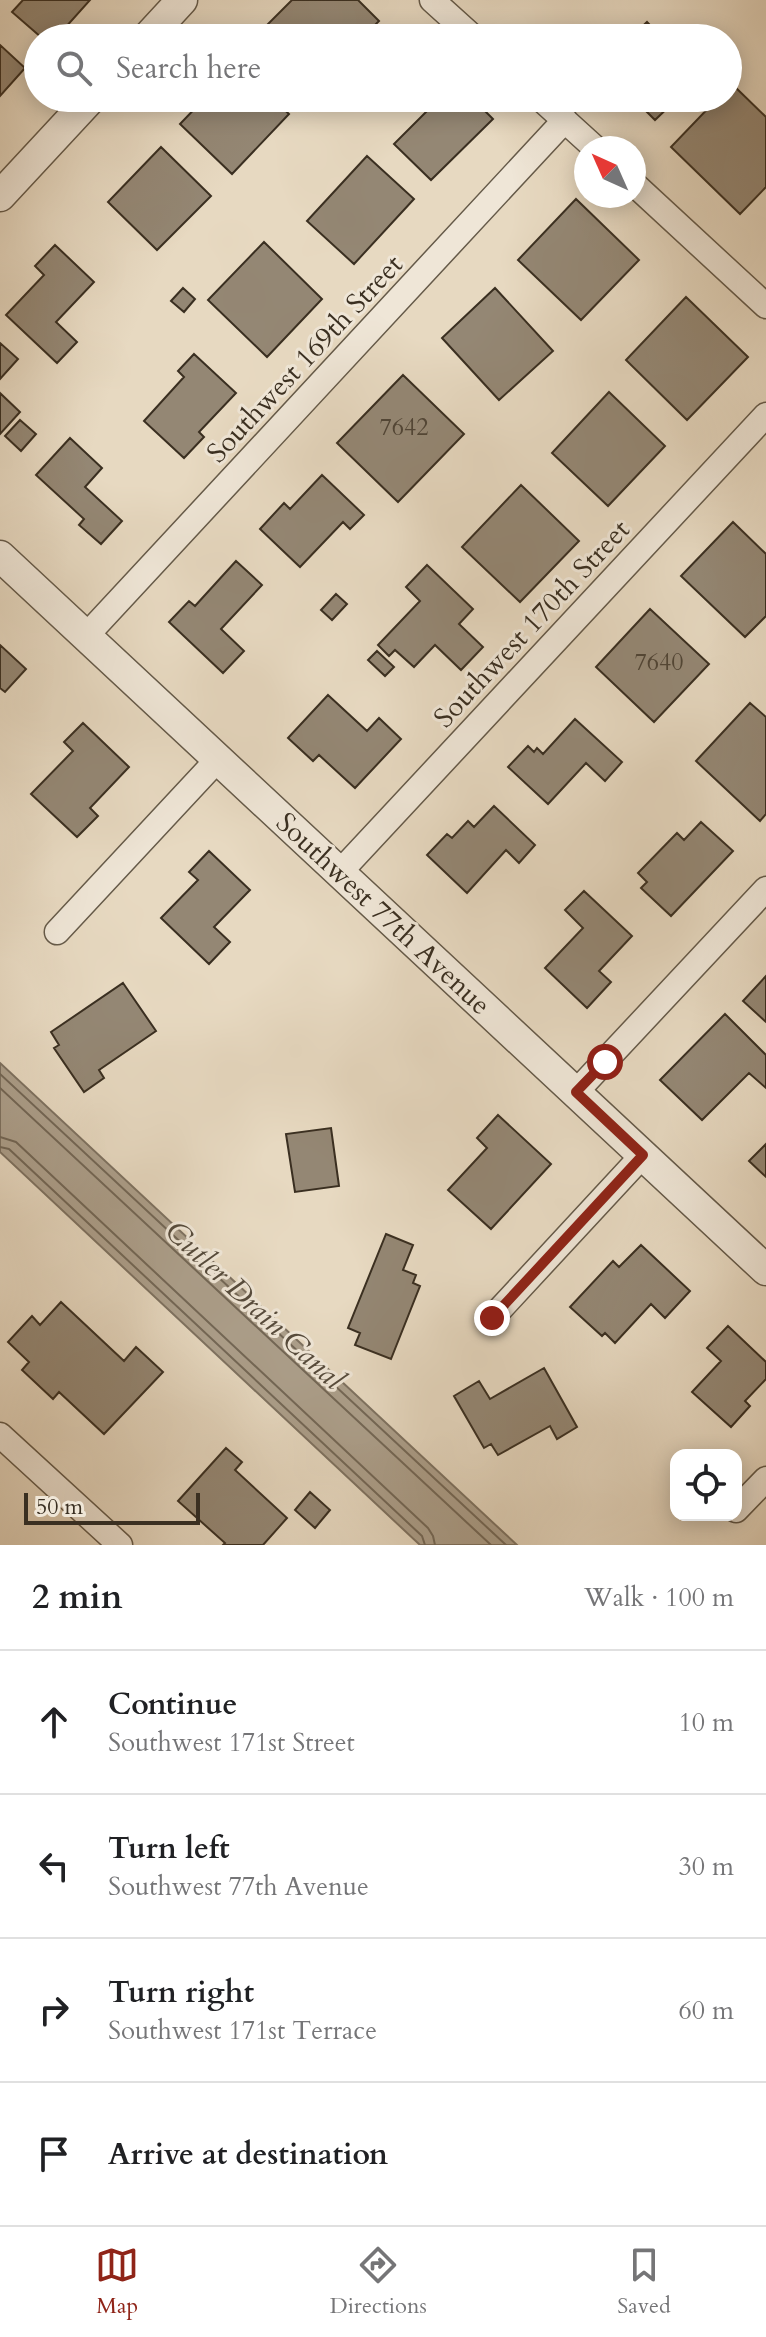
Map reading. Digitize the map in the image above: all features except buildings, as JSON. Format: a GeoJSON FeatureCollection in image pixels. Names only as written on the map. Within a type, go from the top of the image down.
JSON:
{"type":"FeatureCollection","features":[{"type":"Feature","properties":{"kind":"street"},"geometry":{"type":"LineString","coordinates":[[160,24],[182,0]]}},
{"type":"Feature","properties":{"kind":"street"},"geometry":{"type":"LineString","coordinates":[[432,0],[459,24]]}},
{"type":"Feature","properties":{"kind":"street"},"geometry":{"type":"LineString","coordinates":[[0,196],[78,112]]}},
{"type":"Feature","properties":{"kind":"street"},"geometry":{"type":"LineString","coordinates":[[556,112],[582,136]]}},
{"type":"Feature","properties":{"kind":"street","name":"Southwest 169th Street"},"geometry":{"type":"LineString","coordinates":[[86,636],[565,120]]}},
{"type":"Feature","properties":{"kind":"street"},"geometry":{"type":"LineString","coordinates":[[646,195],[766,306]]}},
{"type":"Feature","properties":{"kind":"street","name":"Southwest 170th Street"},"geometry":{"type":"LineString","coordinates":[[340,872],[766,415]]}},
{"type":"Feature","properties":{"kind":"street","name":"Southwest 77th Avenue"},"geometry":{"type":"LineString","coordinates":[[0,556],[766,1270]]}},
{"type":"Feature","properties":{"kind":"street"},"geometry":{"type":"LineString","coordinates":[[57,932],[219,758]]}},
{"type":"Feature","properties":{"kind":"street"},"geometry":{"type":"LineString","coordinates":[[576,1092],[766,889]]}},
{"type":"Feature","properties":{"kind":"street"},"geometry":{"type":"LineString","coordinates":[[492,1318],[643,1155]]}},
{"type":"Feature","properties":{"kind":"street"},"geometry":{"type":"LineString","coordinates":[[0,1435],[120,1545]]}},
{"type":"Feature","properties":{"kind":"street"},"geometry":{"type":"LineString","coordinates":[[742,1504],[766,1479]]}},
{"type":"Feature","properties":{"kind":"water","name":"Cutler Drain Canal"},"geometry":{"type":"Polygon","coordinates":[[[0,1063],[517,1545],[420,1545],[0,1152],[0,1063]]]}},
{"type":"Feature","properties":{"kind":"route"},"geometry":{"type":"LineString","coordinates":[[492,1318],[643,1155],[576,1092],[605,1062]]}}]}
